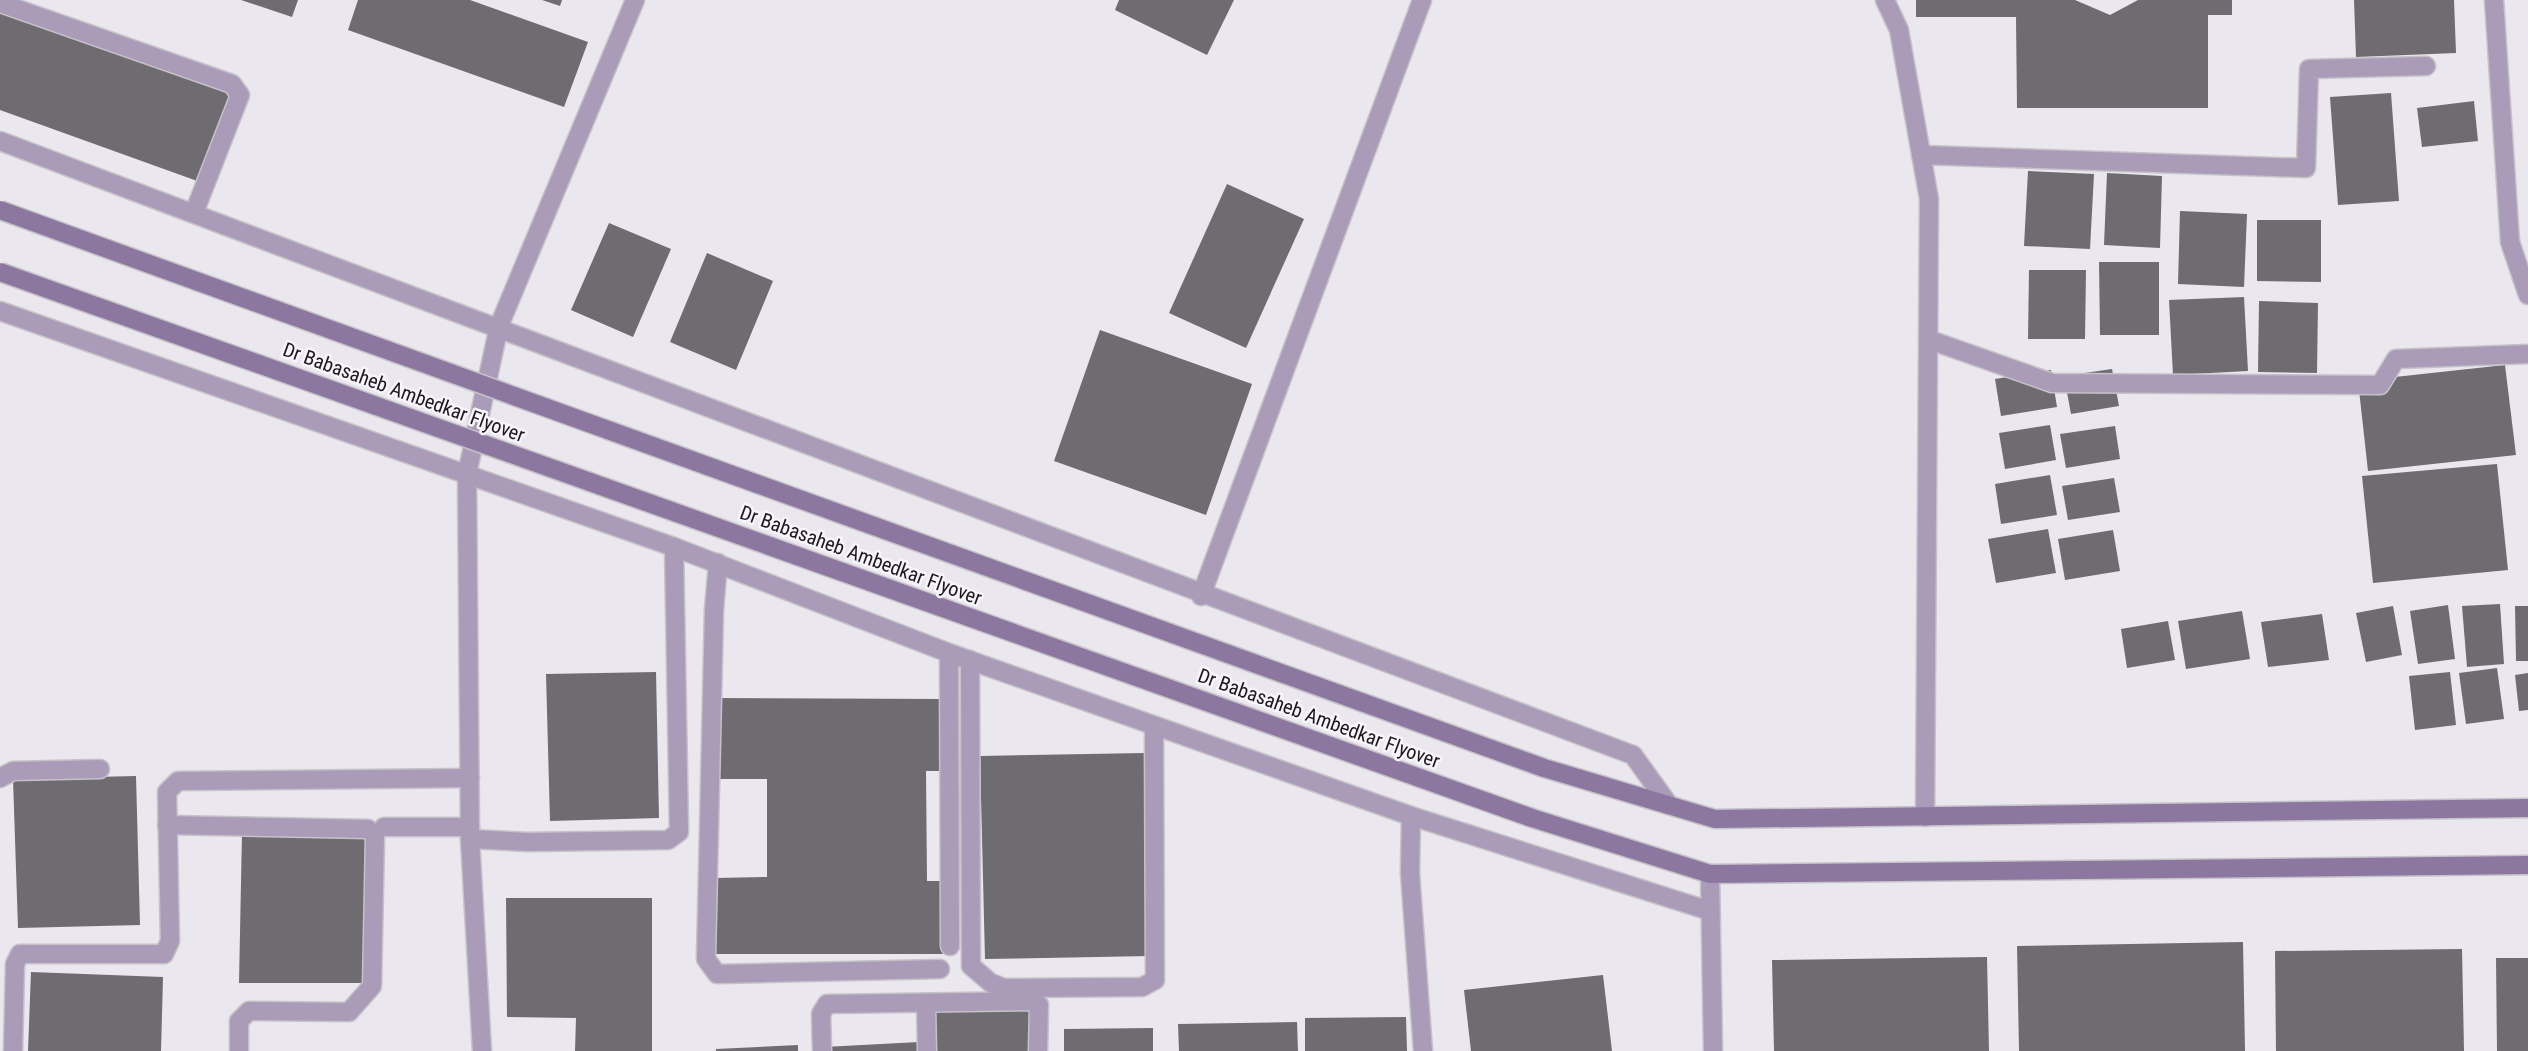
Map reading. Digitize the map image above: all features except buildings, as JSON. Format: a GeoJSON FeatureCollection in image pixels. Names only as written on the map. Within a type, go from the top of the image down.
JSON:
{"type":"FeatureCollection","features":[{"type":"Feature","properties":{"kind":"main road","name":"Dr Babasaheb Ambedkar Flyover"},"geometry":{"type":"LineString","coordinates":[[0,210],[1544,768],[1715,819],[2528,808]]}},
{"type":"Feature","properties":{"kind":"main road","name":"Dr Babasaheb Ambedkar Flyover"},"geometry":{"type":"LineString","coordinates":[[0,272],[1532,818],[1710,874],[2528,864]]}},
{"type":"Feature","properties":{"kind":"street"},"geometry":{"type":"LineString","coordinates":[[482,1051],[470,833],[467,474],[499,326],[635,0]]}},
{"type":"Feature","properties":{"kind":"street"},"geometry":{"type":"LineString","coordinates":[[1201,596],[1422,0]]}},
{"type":"Feature","properties":{"kind":"street"},"geometry":{"type":"LineString","coordinates":[[1885,0],[1899,30],[1929,200],[1930,340],[1925,817]]}},
{"type":"Feature","properties":{"kind":"street"},"geometry":{"type":"LineString","coordinates":[[2494,0],[2510,242],[2528,295]]}},
{"type":"Feature","properties":{"kind":"street"},"geometry":{"type":"LineString","coordinates":[[0,3],[232,84],[240,95],[194,213]]}},
{"type":"Feature","properties":{"kind":"street"},"geometry":{"type":"LineString","coordinates":[[1922,155],[2306,168],[2309,69],[2426,66]]}},
{"type":"Feature","properties":{"kind":"street"},"geometry":{"type":"LineString","coordinates":[[0,141],[499,326],[1201,596],[1633,755],[1669,805]]}},
{"type":"Feature","properties":{"kind":"street"},"geometry":{"type":"LineString","coordinates":[[0,311],[674,547],[949,653],[1154,726],[1411,816],[1710,911]]}},
{"type":"Feature","properties":{"kind":"street"},"geometry":{"type":"LineString","coordinates":[[1930,340],[2052,383],[2380,385],[2397,359],[2528,354]]}},
{"type":"Feature","properties":{"kind":"street"},"geometry":{"type":"LineString","coordinates":[[384,826],[470,833],[528,842],[668,840],[679,832],[674,547]]}},
{"type":"Feature","properties":{"kind":"street"},"geometry":{"type":"LineString","coordinates":[[718,564],[714,609],[706,959],[717,974],[940,969]]}},
{"type":"Feature","properties":{"kind":"street"},"geometry":{"type":"LineString","coordinates":[[949,653],[950,946]]}},
{"type":"Feature","properties":{"kind":"street"},"geometry":{"type":"LineString","coordinates":[[970,660],[971,966],[991,983],[1004,988],[1142,987],[1155,980],[1154,726]]}},
{"type":"Feature","properties":{"kind":"street"},"geometry":{"type":"LineString","coordinates":[[0,778],[13,771],[100,769]]}},
{"type":"Feature","properties":{"kind":"street"},"geometry":{"type":"LineString","coordinates":[[13,1051],[15,964],[20,954],[164,954],[170,941],[167,792],[178,782],[470,778]]}},
{"type":"Feature","properties":{"kind":"street"},"geometry":{"type":"LineString","coordinates":[[1411,816],[1410,873],[1423,1051]]}},
{"type":"Feature","properties":{"kind":"street"},"geometry":{"type":"LineString","coordinates":[[167,825],[368,829],[375,836],[372,986],[349,1012],[249,1011],[239,1022],[238,1051]]}},
{"type":"Feature","properties":{"kind":"street"},"geometry":{"type":"LineString","coordinates":[[1710,874],[1713,1051]]}},
{"type":"Feature","properties":{"kind":"street"},"geometry":{"type":"LineString","coordinates":[[822,1051],[821,1014],[827,1004],[1033,1001],[1040,1005],[1038,1051]]}},
{"type":"Feature","properties":{"kind":"street"},"geometry":{"type":"LineString","coordinates":[[926,1003],[927,1051]]}}]}
